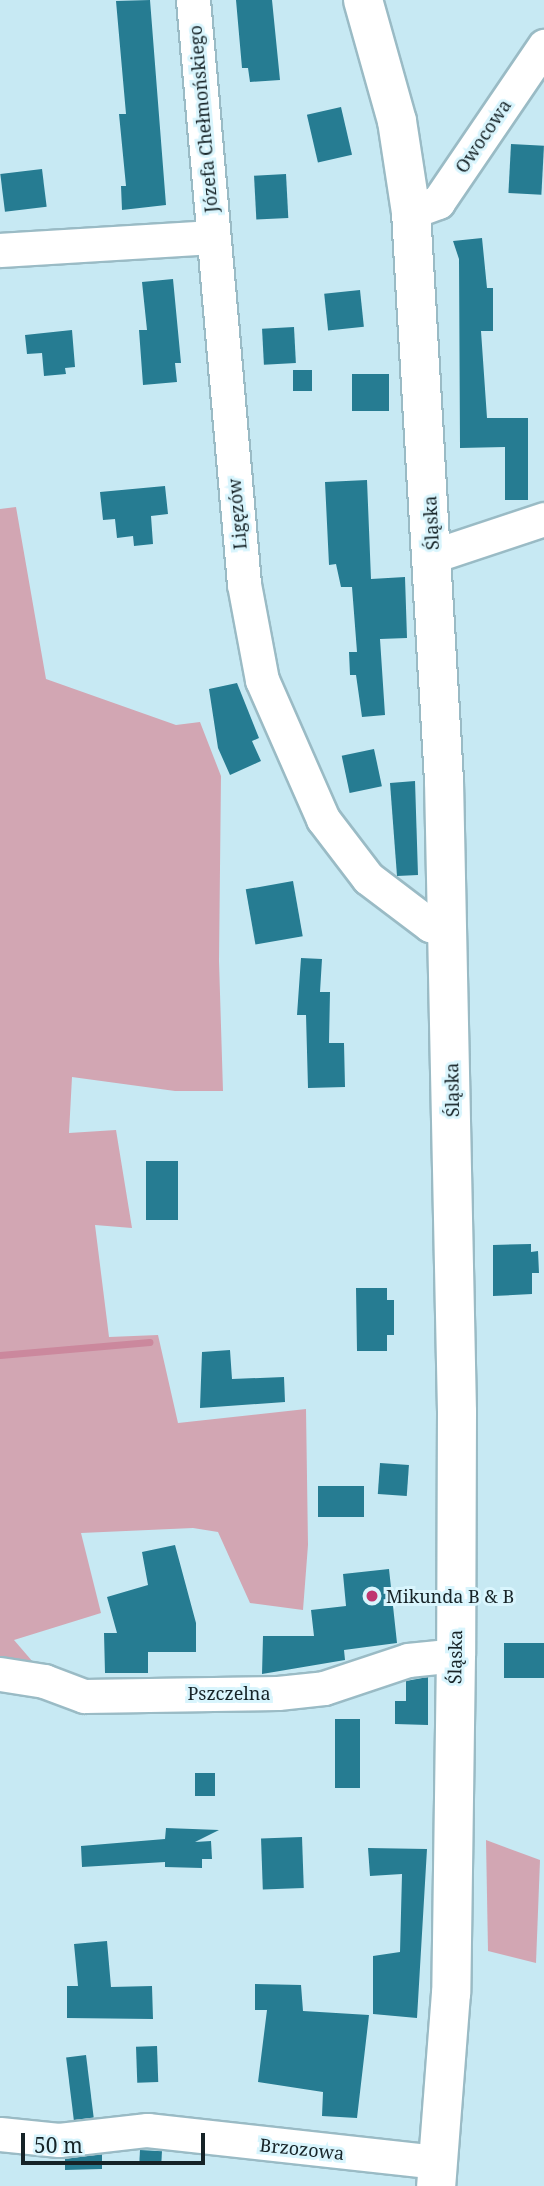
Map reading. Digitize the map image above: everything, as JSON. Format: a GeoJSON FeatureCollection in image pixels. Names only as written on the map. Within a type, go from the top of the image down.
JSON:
{"type":"FeatureCollection","features":[{"type":"Feature","properties":{"kind":"main road","name":"Śląska"},"geometry":{"type":"LineString","coordinates":[[363,0],[397,121],[411,212],[433,556],[449,931],[456,1655],[451,1993],[437,2174]]}},
{"type":"Feature","properties":{"kind":"street","name":"Józefa Chełmońskiego"},"geometry":{"type":"LineString","coordinates":[[193,0],[213,237]]}},
{"type":"Feature","properties":{"kind":"street","name":"Owocowa"},"geometry":{"type":"LineString","coordinates":[[411,212],[438,202],[544,46]]}},
{"type":"Feature","properties":{"kind":"street"},"geometry":{"type":"LineString","coordinates":[[0,250],[213,237]]}},
{"type":"Feature","properties":{"kind":"street","name":"Ligęzów"},"geometry":{"type":"LineString","coordinates":[[213,237],[244,584],[262,680],[323,819],[368,878],[430,925],[449,931]]}},
{"type":"Feature","properties":{"kind":"street"},"geometry":{"type":"LineString","coordinates":[[433,556],[544,519]]}},
{"type":"Feature","properties":{"kind":"street","name":"Pszczelna"},"geometry":{"type":"LineString","coordinates":[[0,1674],[44,1681],[84,1696],[278,1693],[324,1688],[408,1660],[456,1655]]}},
{"type":"Feature","properties":{"kind":"street","name":"Brzozowa"},"geometry":{"type":"LineString","coordinates":[[0,2134],[59,2140],[147,2130],[437,2174]]}},
{"type":"Feature","properties":{"kind":"shaded area"},"geometry":{"type":"Polygon","coordinates":[[[16,507],[46,679],[176,725],[200,722],[221,776],[219,961],[223,1091],[175,1091],[72,1077],[69,1133],[116,1130],[132,1228],[95,1225],[109,1337],[158,1335],[178,1423],[306,1409],[308,1545],[303,1610],[250,1603],[218,1532],[193,1528],[81,1533],[101,1613],[14,1640],[45,1676],[0,1669],[0,509],[16,507]]]}},
{"type":"Feature","properties":{"kind":"shaded area"},"geometry":{"type":"Polygon","coordinates":[[[486,1840],[540,1860],[536,1963],[488,1951],[486,1840]]]}},
{"type":"Feature","properties":{"kind":"building"},"geometry":{"type":"Polygon","coordinates":[[[150,0],[166,205],[122,210],[121,186],[126,186],[119,114],[126,114],[116,1],[150,0]]]}},
{"type":"Feature","properties":{"kind":"building"},"geometry":{"type":"Polygon","coordinates":[[[236,0],[272,0],[280,80],[250,82],[248,68],[242,68],[236,0]]]}},
{"type":"Feature","properties":{"kind":"building"},"geometry":{"type":"Polygon","coordinates":[[[341,107],[352,155],[318,163],[307,115],[341,107]]]}},
{"type":"Feature","properties":{"kind":"building"},"geometry":{"type":"Polygon","coordinates":[[[511,144],[544,146],[541,195],[508,193],[511,144]]]}},
{"type":"Feature","properties":{"kind":"building"},"geometry":{"type":"Polygon","coordinates":[[[42,169],[47,207],[5,212],[0,174],[42,169]]]}},
{"type":"Feature","properties":{"kind":"building"},"geometry":{"type":"Polygon","coordinates":[[[286,174],[288,218],[256,220],[254,176],[286,174]]]}},
{"type":"Feature","properties":{"kind":"building"},"geometry":{"type":"Polygon","coordinates":[[[482,238],[487,288],[493,288],[493,331],[481,331],[487,418],[528,418],[528,500],[505,500],[505,447],[460,448],[459,259],[453,241],[482,238]]]}},
{"type":"Feature","properties":{"kind":"building"},"geometry":{"type":"Polygon","coordinates":[[[173,279],[181,363],[175,363],[177,382],[143,385],[139,330],[147,330],[142,282],[173,279]]]}},
{"type":"Feature","properties":{"kind":"building"},"geometry":{"type":"Polygon","coordinates":[[[360,290],[364,327],[328,331],[324,294],[360,290]]]}},
{"type":"Feature","properties":{"kind":"building"},"geometry":{"type":"Polygon","coordinates":[[[294,327],[296,363],[264,365],[262,329],[294,327]]]}},
{"type":"Feature","properties":{"kind":"building"},"geometry":{"type":"Polygon","coordinates":[[[72,330],[75,367],[65,368],[66,374],[44,376],[42,353],[27,354],[25,335],[72,330]]]}},
{"type":"Feature","properties":{"kind":"building"},"geometry":{"type":"Polygon","coordinates":[[[293,370],[312,370],[312,391],[293,391],[293,370]]]}},
{"type":"Feature","properties":{"kind":"building"},"geometry":{"type":"Polygon","coordinates":[[[352,374],[389,374],[389,411],[352,411],[352,374]]]}},
{"type":"Feature","properties":{"kind":"building"},"geometry":{"type":"Polygon","coordinates":[[[367,480],[371,579],[405,577],[407,638],[380,639],[385,715],[362,717],[356,675],[350,675],[349,652],[357,652],[352,587],[341,587],[336,564],[329,565],[325,482],[367,480]]]}},
{"type":"Feature","properties":{"kind":"building"},"geometry":{"type":"Polygon","coordinates":[[[165,486],[168,514],[151,516],[153,544],[134,546],[133,536],[117,538],[115,519],[103,520],[100,492],[165,486]]]}},
{"type":"Feature","properties":{"kind":"building"},"geometry":{"type":"Polygon","coordinates":[[[237,683],[259,738],[252,741],[261,761],[230,775],[218,748],[209,689],[237,683]]]}},
{"type":"Feature","properties":{"kind":"building"},"geometry":{"type":"Polygon","coordinates":[[[374,749],[382,786],[350,793],[342,756],[374,749]]]}},
{"type":"Feature","properties":{"kind":"building"},"geometry":{"type":"Polygon","coordinates":[[[415,781],[418,875],[397,876],[390,783],[415,781]]]}},
{"type":"Feature","properties":{"kind":"building"},"geometry":{"type":"Polygon","coordinates":[[[293,881],[303,936],[255,944],[246,889],[293,881]]]}},
{"type":"Feature","properties":{"kind":"building"},"geometry":{"type":"Polygon","coordinates":[[[301,958],[322,959],[320,992],[330,992],[329,1043],[344,1043],[345,1087],[308,1088],[306,1015],[297,1015],[301,958]]]}},
{"type":"Feature","properties":{"kind":"building"},"geometry":{"type":"Polygon","coordinates":[[[146,1161],[178,1161],[178,1220],[146,1220],[146,1161]]]}},
{"type":"Feature","properties":{"kind":"building"},"geometry":{"type":"Polygon","coordinates":[[[531,1244],[531,1252],[538,1251],[539,1273],[532,1273],[532,1294],[493,1296],[493,1245],[531,1244]]]}},
{"type":"Feature","properties":{"kind":"building"},"geometry":{"type":"Polygon","coordinates":[[[356,1288],[387,1288],[387,1300],[394,1300],[394,1335],[387,1335],[387,1351],[357,1351],[356,1288]]]}},
{"type":"Feature","properties":{"kind":"building"},"geometry":{"type":"Polygon","coordinates":[[[230,1350],[232,1379],[284,1377],[285,1402],[200,1408],[202,1352],[230,1350]]]}},
{"type":"Feature","properties":{"kind":"building"},"geometry":{"type":"Polygon","coordinates":[[[380,1463],[409,1465],[407,1496],[378,1494],[380,1463]]]}},
{"type":"Feature","properties":{"kind":"building"},"geometry":{"type":"Polygon","coordinates":[[[318,1486],[364,1486],[364,1517],[318,1517],[318,1486]]]}},
{"type":"Feature","properties":{"kind":"building"},"geometry":{"type":"Polygon","coordinates":[[[175,1545],[196,1623],[196,1652],[148,1652],[148,1673],[105,1673],[104,1633],[117,1633],[107,1597],[148,1585],[142,1552],[175,1545]]]}},
{"type":"Feature","properties":{"kind":"building"},"geometry":{"type":"Polygon","coordinates":[[[389,1569],[397,1643],[344,1650],[345,1660],[262,1674],[263,1636],[314,1636],[311,1610],[346,1606],[343,1574],[389,1569]]]}},
{"type":"Feature","properties":{"kind":"building"},"geometry":{"type":"Polygon","coordinates":[[[504,1643],[544,1643],[544,1678],[504,1678],[504,1643]]]}},
{"type":"Feature","properties":{"kind":"building"},"geometry":{"type":"Polygon","coordinates":[[[428,1677],[428,1725],[395,1724],[395,1701],[406,1701],[406,1681],[428,1677]]]}},
{"type":"Feature","properties":{"kind":"building"},"geometry":{"type":"Polygon","coordinates":[[[335,1719],[360,1719],[360,1788],[335,1788],[335,1719]]]}},
{"type":"Feature","properties":{"kind":"building"},"geometry":{"type":"Polygon","coordinates":[[[195,1773],[215,1773],[215,1796],[195,1796],[195,1773]]]}},
{"type":"Feature","properties":{"kind":"building"},"geometry":{"type":"Polygon","coordinates":[[[166,1828],[219,1830],[195,1842],[211,1841],[212,1859],[202,1859],[202,1868],[165,1867],[165,1862],[82,1867],[81,1846],[165,1839],[166,1828]]]}},
{"type":"Feature","properties":{"kind":"building"},"geometry":{"type":"Polygon","coordinates":[[[302,1837],[304,1888],[263,1889],[261,1838],[302,1837]]]}},
{"type":"Feature","properties":{"kind":"building"},"geometry":{"type":"Polygon","coordinates":[[[368,1848],[427,1849],[417,2018],[373,2014],[373,1956],[400,1952],[402,1874],[370,1876],[368,1848]]]}},
{"type":"Feature","properties":{"kind":"building"},"geometry":{"type":"Polygon","coordinates":[[[107,1941],[111,1987],[152,1986],[153,2019],[67,2018],[67,1986],[78,1986],[74,1944],[107,1941]]]}},
{"type":"Feature","properties":{"kind":"building"},"geometry":{"type":"Polygon","coordinates":[[[255,1984],[301,1985],[303,2011],[369,2015],[357,2118],[322,2116],[323,2092],[258,2082],[267,2010],[255,2010],[255,1984]]]}},
{"type":"Feature","properties":{"kind":"building"},"geometry":{"type":"Polygon","coordinates":[[[157,2046],[158,2082],[137,2083],[136,2047],[157,2046]]]}},
{"type":"Feature","properties":{"kind":"building"},"geometry":{"type":"Polygon","coordinates":[[[86,2055],[94,2118],[74,2120],[66,2057],[86,2055]]]}},
{"type":"Feature","properties":{"kind":"building"},"geometry":{"type":"Polygon","coordinates":[[[140,2150],[162,2151],[161,2164],[139,2163],[140,2150]]]}},
{"type":"Feature","properties":{"kind":"building"},"geometry":{"type":"Polygon","coordinates":[[[102,2154],[102,2169],[65,2170],[65,2159],[102,2154]]]}},
{"type":"Feature","properties":{"kind":"waterway"},"geometry":{"type":"LineString","coordinates":[[0,1355],[149,1342]]}},
{"type":"Feature","properties":{"kind":"place","name":"Mikunda B & B"},"geometry":{"type":"Point","coordinates":[372,1596]}}]}
